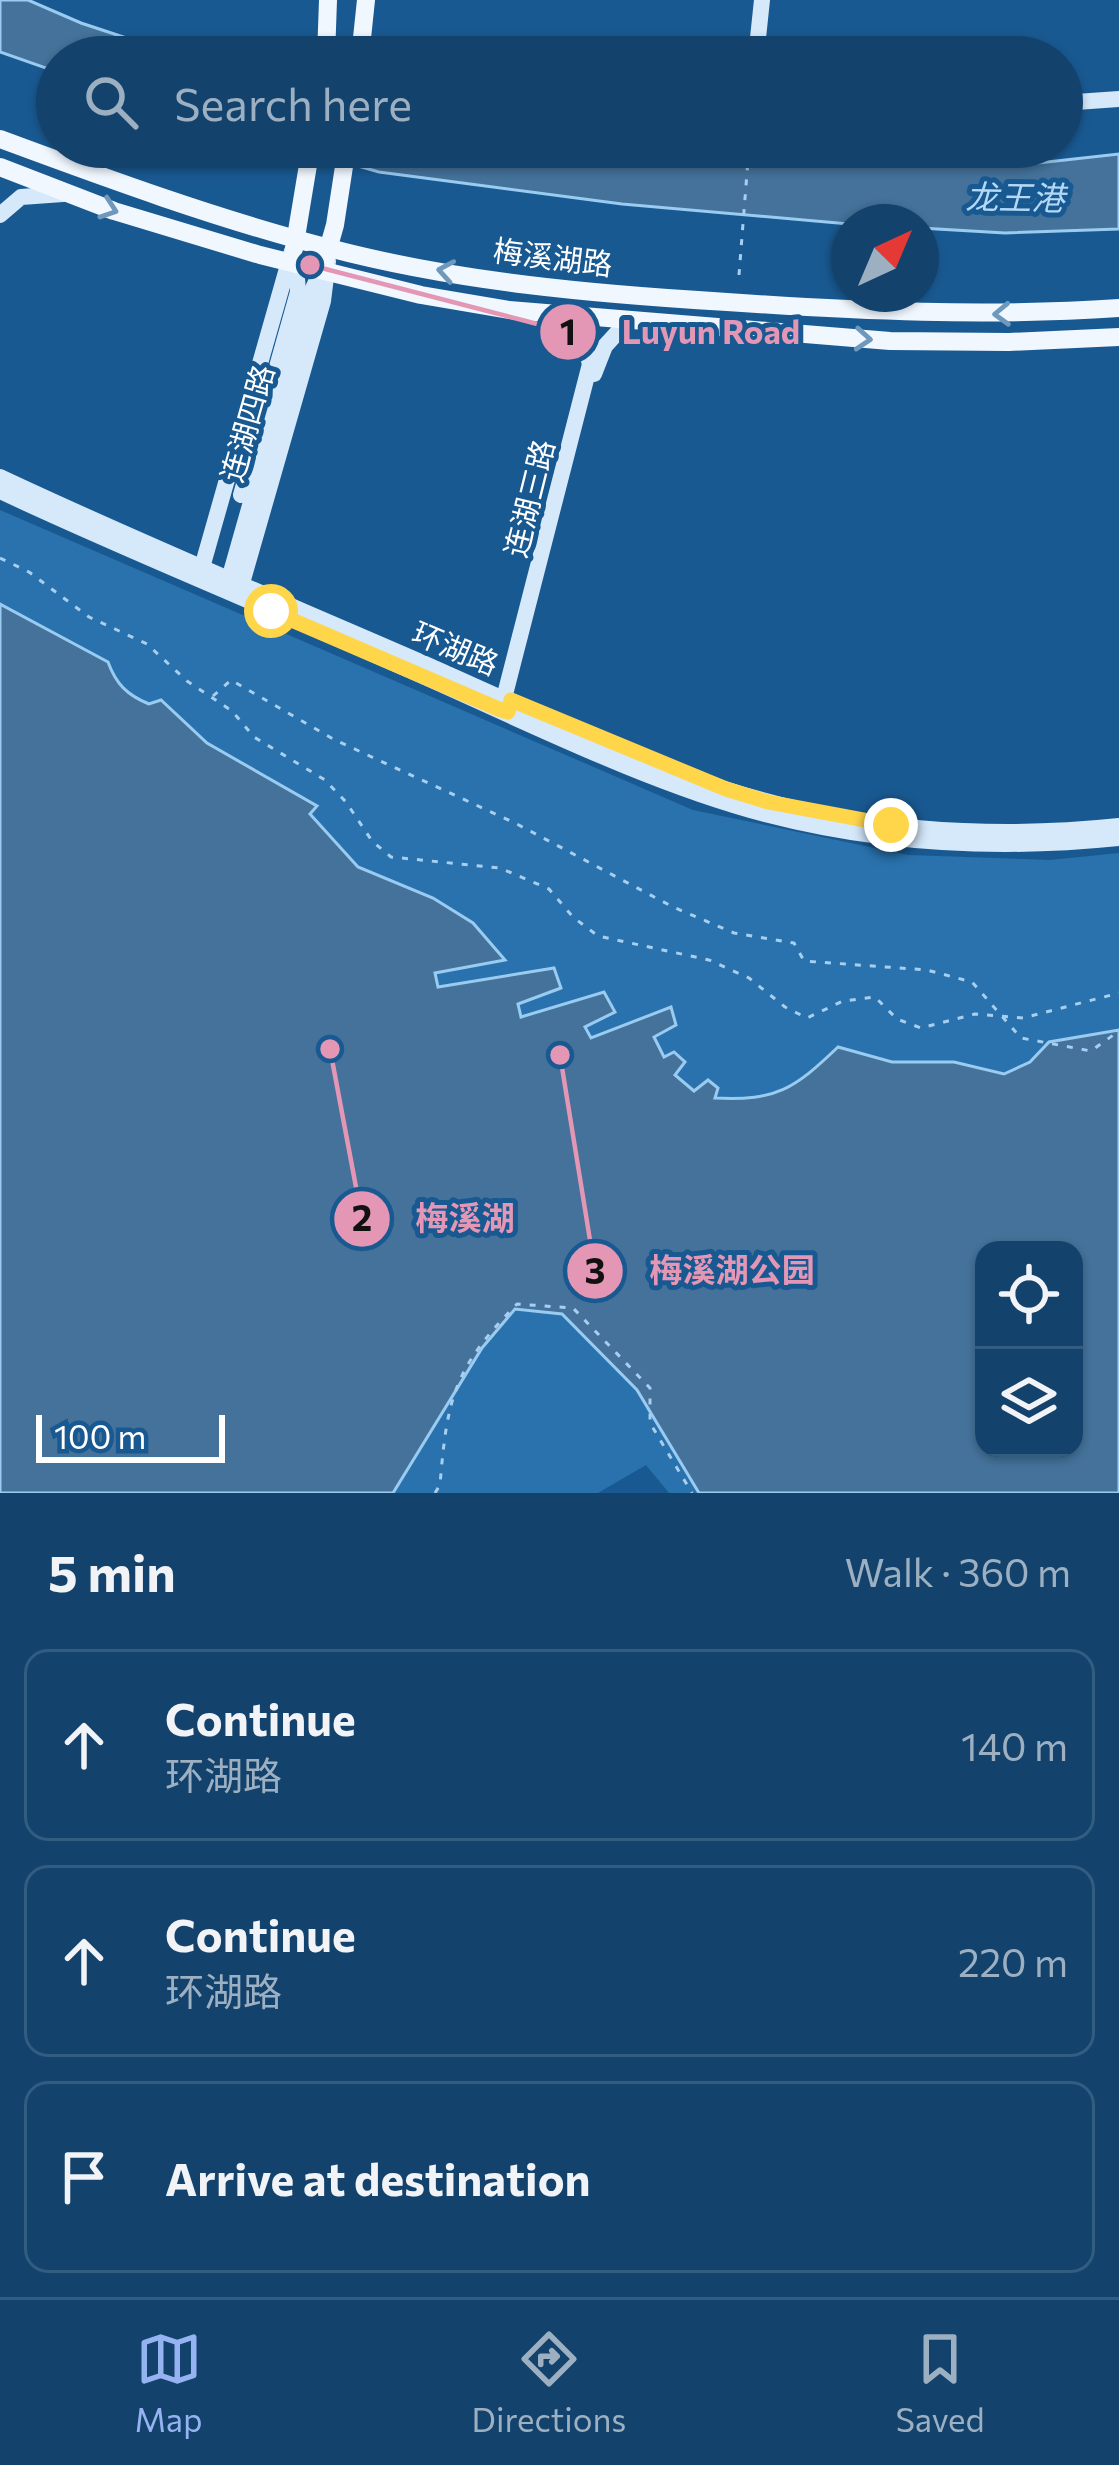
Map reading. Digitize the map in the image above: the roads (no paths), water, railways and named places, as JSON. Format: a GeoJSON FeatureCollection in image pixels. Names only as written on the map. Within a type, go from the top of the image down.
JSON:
{"type":"FeatureCollection","features":[{"type":"Feature","properties":{"kind":"main road"},"geometry":{"type":"LineString","coordinates":[[327,36],[328,0]]}},
{"type":"Feature","properties":{"kind":"main road"},"geometry":{"type":"LineString","coordinates":[[362,36],[366,0]]}},
{"type":"Feature","properties":{"kind":"main road"},"geometry":{"type":"LineString","coordinates":[[758,36],[762,0]]}},
{"type":"Feature","properties":{"kind":"main road"},"geometry":{"type":"LineString","coordinates":[[768,36],[771,0]]}},
{"type":"Feature","properties":{"kind":"main road"},"geometry":{"type":"LineString","coordinates":[[1083,102],[1119,99]]}},
{"type":"Feature","properties":{"kind":"main road"},"geometry":{"type":"LineString","coordinates":[[1083,111],[1119,109]]}},
{"type":"Feature","properties":{"kind":"main road","name":"梅溪湖路"},"geometry":{"type":"LineString","coordinates":[[0,139],[36,153]]}},
{"type":"Feature","properties":{"kind":"main road","name":"梅溪湖路"},"geometry":{"type":"LineString","coordinates":[[0,167],[68,194],[293,264],[421,295],[550,315],[928,342],[1119,337]]}},
{"type":"Feature","properties":{"kind":"main road","name":"梅溪湖路"},"geometry":{"type":"LineString","coordinates":[[77,168],[329,248],[494,280],[664,298],[964,315],[1119,308]]}},
{"type":"Feature","properties":{"kind":"main road"},"geometry":{"type":"LineString","coordinates":[[221,582],[238,449],[293,264],[308,168]]}},
{"type":"Feature","properties":{"kind":"main road"},"geometry":{"type":"LineString","coordinates":[[221,582],[305,367],[344,168]]}},
{"type":"Feature","properties":{"kind":"main road"},"geometry":{"type":"LineString","coordinates":[[0,215],[30,194],[68,194]]}},
{"type":"Feature","properties":{"kind":"main road","name":"连湖四路"},"geometry":{"type":"LineString","coordinates":[[221,582],[298,292],[293,264]]}},
{"type":"Feature","properties":{"kind":"main road","name":"连湖四路"},"geometry":{"type":"LineString","coordinates":[[221,582],[324,272]]}},
{"type":"Feature","properties":{"kind":"main road","name":"连湖三路"},"geometry":{"type":"LineString","coordinates":[[506,705],[590,364],[585,346],[550,315]]}},
{"type":"Feature","properties":{"kind":"main road","name":"连湖三路"},"geometry":{"type":"LineString","coordinates":[[506,705],[597,365],[609,339],[627,322]]}},
{"type":"Feature","properties":{"kind":"main road"},"geometry":{"type":"LineString","coordinates":[[285,385],[305,367]]}},
{"type":"Feature","properties":{"kind":"main road"},"geometry":{"type":"LineString","coordinates":[[238,449],[248,471]]}},
{"type":"Feature","properties":{"kind":"main road","name":"环湖路"},"geometry":{"type":"LineString","coordinates":[[0,477],[221,582]]}},
{"type":"Feature","properties":{"kind":"main road","name":"环湖路"},"geometry":{"type":"LineString","coordinates":[[0,491],[506,705],[696,792],[798,821],[919,840],[992,844],[1119,838]]}},
{"type":"Feature","properties":{"kind":"main road","name":"环湖路"},"geometry":{"type":"LineString","coordinates":[[506,705],[704,782],[834,816],[979,832],[1119,826]]}},
{"type":"Feature","properties":{"kind":"water"},"geometry":{"type":"Polygon","coordinates":[[[0,0],[28,0],[120,36],[36,36],[36,65],[0,52],[0,0]]]}},
{"type":"Feature","properties":{"kind":"water","name":"龙王港"},"geometry":{"type":"Polygon","coordinates":[[[1119,154],[1119,229],[1005,233],[939,229],[939,204],[831,204],[831,222],[622,204],[365,168],[1083,168],[1083,158],[1119,154]]]}},
{"type":"Feature","properties":{"kind":"water"},"geometry":{"type":"Polygon","coordinates":[[[0,604],[108,662],[119,683],[134,697],[149,704],[161,700],[207,743],[317,806],[310,814],[358,867],[433,898],[473,923],[505,960],[435,973],[438,987],[554,968],[561,988],[518,1004],[521,1017],[604,992],[615,1012],[585,1027],[591,1038],[671,1007],[676,1025],[654,1037],[664,1057],[674,1052],[685,1062],[675,1075],[694,1091],[708,1080],[718,1088],[715,1098],[770,1094],[796,1082],[838,1047],[892,1062],[954,1062],[1004,1074],[1030,1062],[1049,1042],[1119,1030],[1119,1493],[699,1493],[637,1390],[562,1314],[515,1309],[482,1348],[393,1493],[0,1493],[0,604]]]}},
{"type":"Feature","properties":{"kind":"place","name":"Luyun Road"},"geometry":{"type":"Point","coordinates":[310,265]}},
{"type":"Feature","properties":{"kind":"place","name":"梅溪湖"},"geometry":{"type":"Point","coordinates":[330,1049]}},
{"type":"Feature","properties":{"kind":"place","name":"梅溪湖公园"},"geometry":{"type":"Point","coordinates":[560,1055]}}]}
